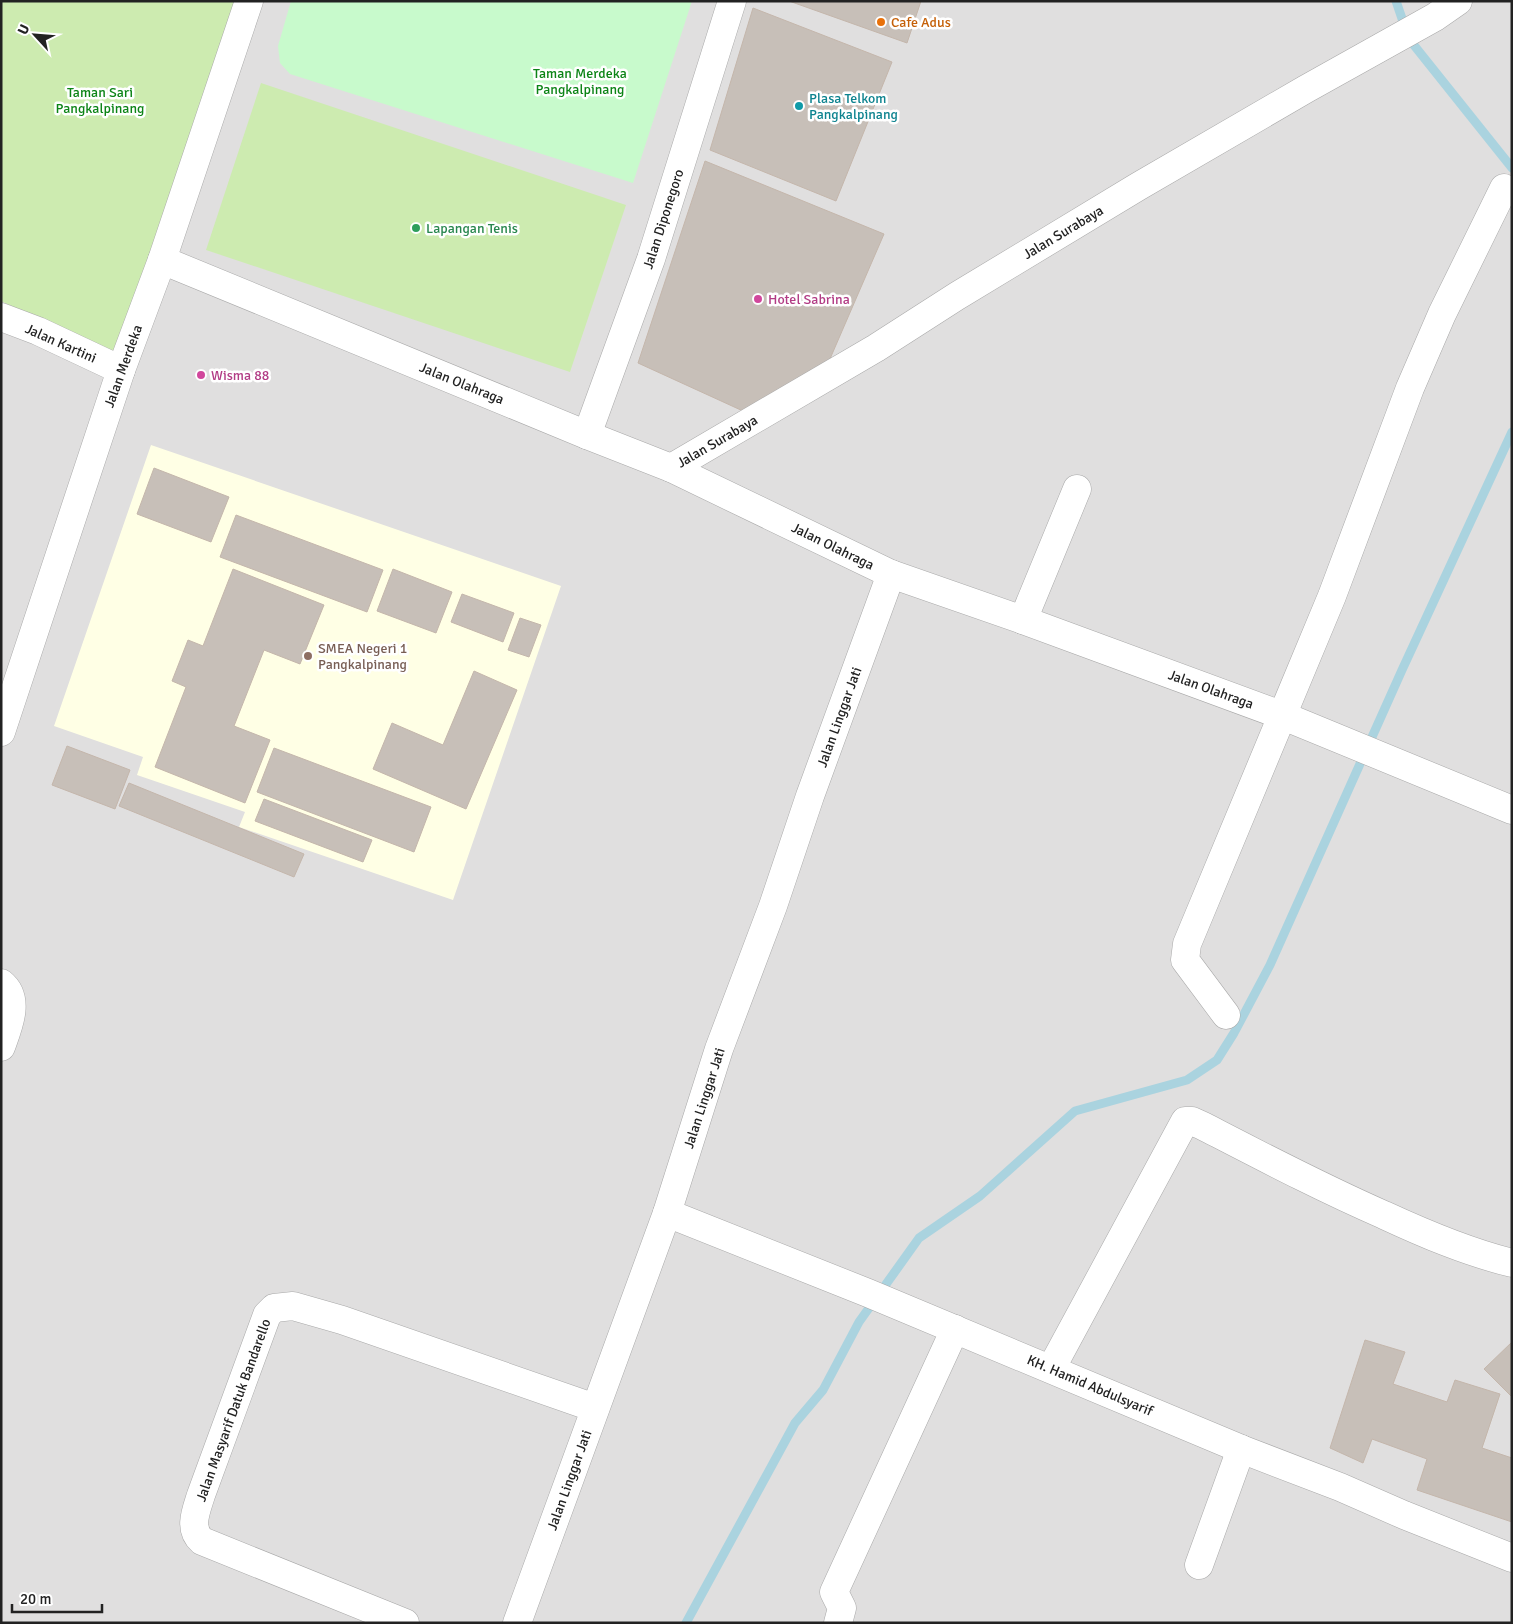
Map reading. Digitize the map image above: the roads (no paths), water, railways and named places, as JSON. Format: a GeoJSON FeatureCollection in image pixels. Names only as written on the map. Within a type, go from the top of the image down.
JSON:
{"type":"FeatureCollection","features":[{"type":"Feature","properties":{"kind":"street","name":"Jalan Merdeka"},"geometry":{"type":"LineString","coordinates":[[3,719],[121,370],[162,260],[249,1]]}},
{"type":"Feature","properties":{"kind":"street","name":"Jalan Diponegoro"},"geometry":{"type":"LineString","coordinates":[[587,435],[651,258],[732,1]]}},
{"type":"Feature","properties":{"kind":"street","name":"Jalan Surabaya"},"geometry":{"type":"LineString","coordinates":[[671,468],[876,348],[957,296],[1139,186],[1435,17],[1458,1]]}},
{"type":"Feature","properties":{"kind":"street"},"geometry":{"type":"LineString","coordinates":[[1226,1014],[1185,960],[1185,952],[1190,934],[1332,596],[1410,388],[1442,314],[1504,188]]}},
{"type":"Feature","properties":{"kind":"street","name":"Jalan Olahraga"},"geometry":{"type":"LineString","coordinates":[[162,260],[671,468],[891,574],[1023,620],[1281,715],[1512,810]]}},
{"type":"Feature","properties":{"kind":"street","name":"Jalan Kartini"},"geometry":{"type":"LineString","coordinates":[[1,317],[38,331],[121,370]]}},
{"type":"Feature","properties":{"kind":"street"},"geometry":{"type":"LineString","coordinates":[[1023,620],[1077,489]]}},
{"type":"Feature","properties":{"kind":"street","name":"Jalan Linggar Jati"},"geometry":{"type":"LineString","coordinates":[[517,1623],[667,1213],[719,1049],[773,906],[810,796],[891,574]]}},
{"type":"Feature","properties":{"kind":"street"},"geometry":{"type":"LineString","coordinates":[[1,983],[8,989],[12,1004],[10,1020],[1,1047]]}},
{"type":"Feature","properties":{"kind":"street"},"geometry":{"type":"LineString","coordinates":[[1051,1368],[1185,1121],[1192,1121],[1203,1126],[1336,1194],[1414,1229],[1466,1249],[1512,1263]]}},
{"type":"Feature","properties":{"kind":"street","name":"KH. Hamid Abdulsyarif"},"geometry":{"type":"LineString","coordinates":[[667,1213],[868,1293],[1241,1449],[1340,1487],[1512,1558]]}},
{"type":"Feature","properties":{"kind":"street","name":"Jalan Masyarif Datuk Bandarello"},"geometry":{"type":"LineString","coordinates":[[405,1623],[202,1541],[194,1531],[194,1518],[201,1495],[270,1311],[274,1308],[293,1306],[342,1320],[595,1408]]}},
{"type":"Feature","properties":{"kind":"street"},"geometry":{"type":"LineString","coordinates":[[838,1623],[842,1608],[834,1592],[955,1329]]}},
{"type":"Feature","properties":{"kind":"street"},"geometry":{"type":"LineString","coordinates":[[1198,1565],[1241,1449]]}},
{"type":"Feature","properties":{"kind":"waterway"},"geometry":{"type":"LineString","coordinates":[[1396,1],[1409,39],[1512,168]]}},
{"type":"Feature","properties":{"kind":"waterway"},"geometry":{"type":"LineString","coordinates":[[686,1623],[795,1423],[823,1390],[859,1322],[919,1238],[980,1196],[1075,1111],[1187,1080],[1217,1060],[1234,1033],[1270,965],[1402,670],[1512,432]]}},
{"type":"Feature","properties":{"kind":"place","name":"Cafe Adus"},"geometry":{"type":"Point","coordinates":[881,22]}},
{"type":"Feature","properties":{"kind":"place","name":"Plasa Telkom Pangkalpinang"},"geometry":{"type":"Point","coordinates":[799,106]}},
{"type":"Feature","properties":{"kind":"place","name":"Lapangan Tenis"},"geometry":{"type":"Point","coordinates":[416,228]}},
{"type":"Feature","properties":{"kind":"place","name":"Hotel Sabrina"},"geometry":{"type":"Point","coordinates":[758,299]}},
{"type":"Feature","properties":{"kind":"place","name":"Wisma 88"},"geometry":{"type":"Point","coordinates":[201,375]}},
{"type":"Feature","properties":{"kind":"place","name":"SMEA Negeri 1 Pangkalpinang"},"geometry":{"type":"Point","coordinates":[308,656]}},
{"type":"Feature","properties":{"kind":"park label","name":"Taman Merdeka Pangkalpinang"},"geometry":{"type":"Point","coordinates":[580,82]}},
{"type":"Feature","properties":{"kind":"park label","name":"Taman Sari Pangkalpinang"},"geometry":{"type":"Point","coordinates":[100,100]}}]}
